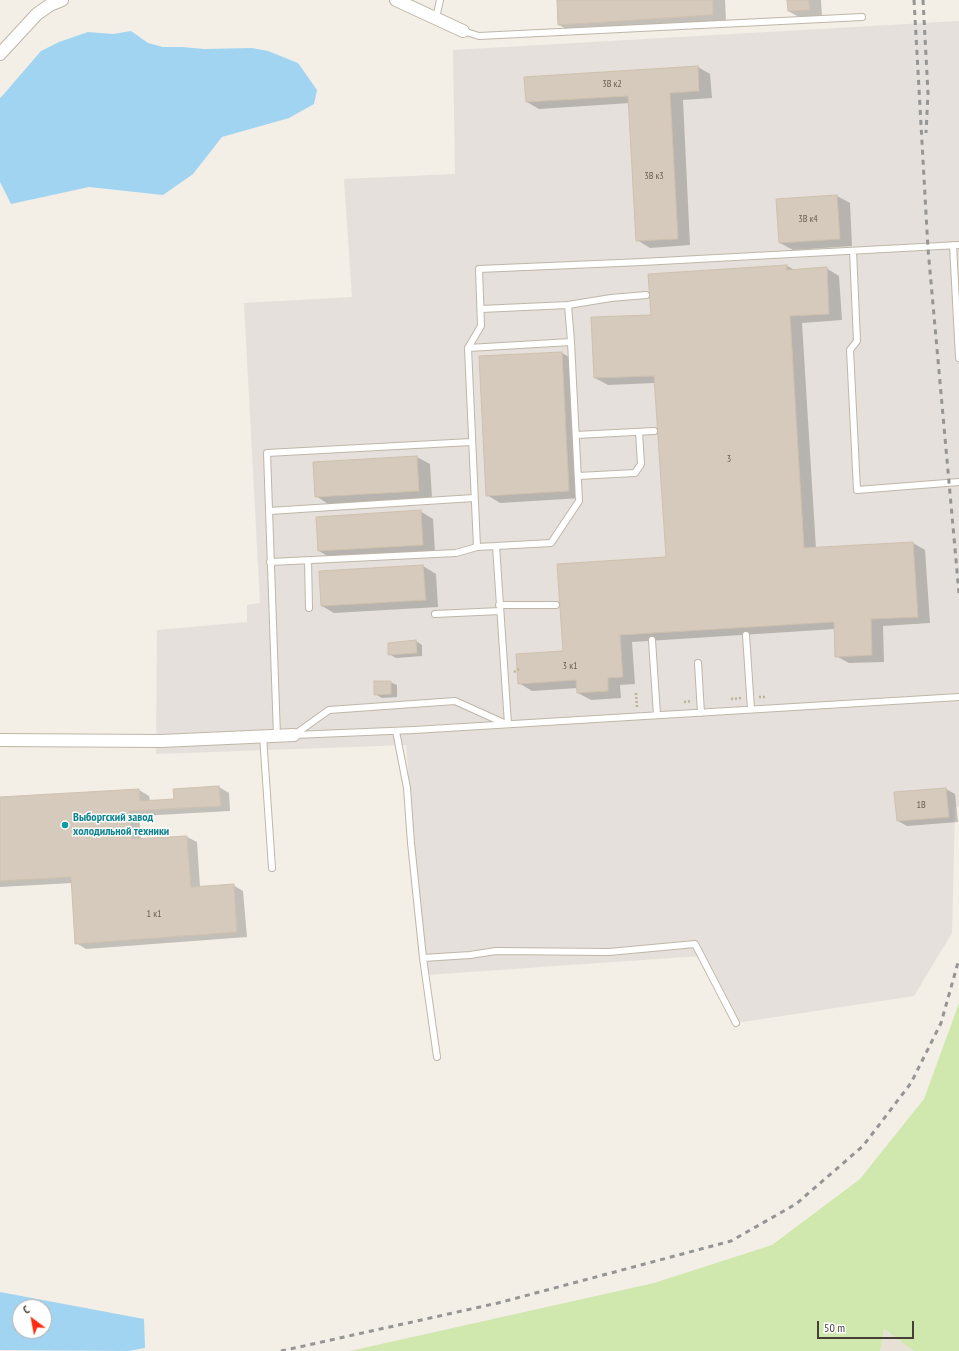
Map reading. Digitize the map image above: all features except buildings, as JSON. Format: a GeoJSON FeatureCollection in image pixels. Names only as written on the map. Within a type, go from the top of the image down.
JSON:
{"type":"FeatureCollection","features":[{"type":"Feature","properties":{"kind":"street"},"geometry":{"type":"LineString","coordinates":[[0,54],[37,14],[51,2],[62,0]]}},
{"type":"Feature","properties":{"kind":"street"},"geometry":{"type":"LineString","coordinates":[[396,0],[463,31]]}},
{"type":"Feature","properties":{"kind":"street"},"geometry":{"type":"LineString","coordinates":[[0,740],[161,741],[294,735]]}},
{"type":"Feature","properties":{"kind":"lane"},"geometry":{"type":"LineString","coordinates":[[436,18],[440,0]]}},
{"type":"Feature","properties":{"kind":"lane"},"geometry":{"type":"LineString","coordinates":[[463,31],[479,36],[862,18]]}},
{"type":"Feature","properties":{"kind":"lane"},"geometry":{"type":"LineString","coordinates":[[476,547],[468,348],[481,326],[479,269],[956,245],[959,358]]}},
{"type":"Feature","properties":{"kind":"lane"},"geometry":{"type":"LineString","coordinates":[[853,251],[857,340],[850,350],[857,490],[959,482]]}},
{"type":"Feature","properties":{"kind":"lane"},"geometry":{"type":"LineString","coordinates":[[481,309],[568,305],[611,298],[646,295]]}},
{"type":"Feature","properties":{"kind":"lane"},"geometry":{"type":"LineString","coordinates":[[270,562],[456,553],[476,547],[551,543],[579,501],[568,305]]}},
{"type":"Feature","properties":{"kind":"lane"},"geometry":{"type":"LineString","coordinates":[[468,348],[571,342]]}},
{"type":"Feature","properties":{"kind":"lane"},"geometry":{"type":"LineString","coordinates":[[576,436],[654,431]]}},
{"type":"Feature","properties":{"kind":"lane"},"geometry":{"type":"LineString","coordinates":[[578,476],[635,473],[641,464],[639,432]]}},
{"type":"Feature","properties":{"kind":"lane"},"geometry":{"type":"LineString","coordinates":[[277,736],[267,453],[471,442]]}},
{"type":"Feature","properties":{"kind":"lane"},"geometry":{"type":"LineString","coordinates":[[269,511],[474,498]]}},
{"type":"Feature","properties":{"kind":"lane"},"geometry":{"type":"LineString","coordinates":[[496,546],[508,724]]}},
{"type":"Feature","properties":{"kind":"lane"},"geometry":{"type":"LineString","coordinates":[[308,560],[309,608]]}},
{"type":"Feature","properties":{"kind":"lane"},"geometry":{"type":"LineString","coordinates":[[435,614],[556,605]]}},
{"type":"Feature","properties":{"kind":"lane"},"geometry":{"type":"LineString","coordinates":[[746,635],[751,709]]}},
{"type":"Feature","properties":{"kind":"lane"},"geometry":{"type":"LineString","coordinates":[[652,640],[657,715]]}},
{"type":"Feature","properties":{"kind":"lane"},"geometry":{"type":"LineString","coordinates":[[698,663],[701,713]]}},
{"type":"Feature","properties":{"kind":"lane"},"geometry":{"type":"LineString","coordinates":[[294,735],[396,731],[959,697]]}},
{"type":"Feature","properties":{"kind":"lane"},"geometry":{"type":"LineString","coordinates":[[294,735],[329,710],[456,701],[508,724]]}},
{"type":"Feature","properties":{"kind":"lane"},"geometry":{"type":"LineString","coordinates":[[396,731],[407,788],[423,958],[437,1057]]}},
{"type":"Feature","properties":{"kind":"lane"},"geometry":{"type":"LineString","coordinates":[[263,736],[272,868]]}},
{"type":"Feature","properties":{"kind":"lane"},"geometry":{"type":"LineString","coordinates":[[423,958],[470,955],[496,951],[608,952],[695,944],[736,1023]]}},
{"type":"Feature","properties":{"kind":"shaded area"},"geometry":{"type":"Polygon","coordinates":[[[959,21],[959,806],[955,807],[952,933],[914,996],[736,1023],[701,956],[426,975],[406,745],[156,754],[157,630],[247,622],[247,605],[260,603],[244,303],[352,297],[344,179],[455,174],[453,50],[959,21]]]}},
{"type":"Feature","properties":{"kind":"shaded area"},"geometry":{"type":"Polygon","coordinates":[[[884,1329],[914,1351],[880,1351],[884,1329]]]}},
{"type":"Feature","properties":{"kind":"green space"},"geometry":{"type":"Polygon","coordinates":[[[959,1003],[959,1351],[914,1351],[884,1329],[880,1351],[350,1351],[654,1283],[772,1245],[860,1179],[924,1099],[959,1003]]]}},
{"type":"Feature","properties":{"kind":"water"},"geometry":{"type":"Polygon","coordinates":[[[131,31],[148,43],[163,47],[204,49],[252,48],[268,51],[298,63],[317,90],[314,104],[289,118],[222,137],[193,174],[163,195],[89,187],[11,204],[0,182],[0,98],[41,51],[59,42],[88,32],[113,34],[131,31]]]}},
{"type":"Feature","properties":{"kind":"water"},"geometry":{"type":"Polygon","coordinates":[[[0,1292],[37,1299],[12,1299],[12,1339],[52,1339],[52,1302],[144,1319],[145,1348],[128,1351],[0,1350],[0,1292]]]}},
{"type":"Feature","properties":{"kind":"railway"},"geometry":{"type":"LineString","coordinates":[[914,0],[928,249],[959,593]]}},
{"type":"Feature","properties":{"kind":"railway"},"geometry":{"type":"LineString","coordinates":[[923,0],[928,93],[926,133]]}},
{"type":"Feature","properties":{"kind":"railway"},"geometry":{"type":"LineString","coordinates":[[281,1351],[498,1303],[731,1241],[796,1204],[863,1146],[911,1083],[941,1023],[959,959]]}},
{"type":"Feature","properties":{"kind":"place","name":"Выборгский завод холодильной техники"},"geometry":{"type":"Point","coordinates":[65,825]}}]}
